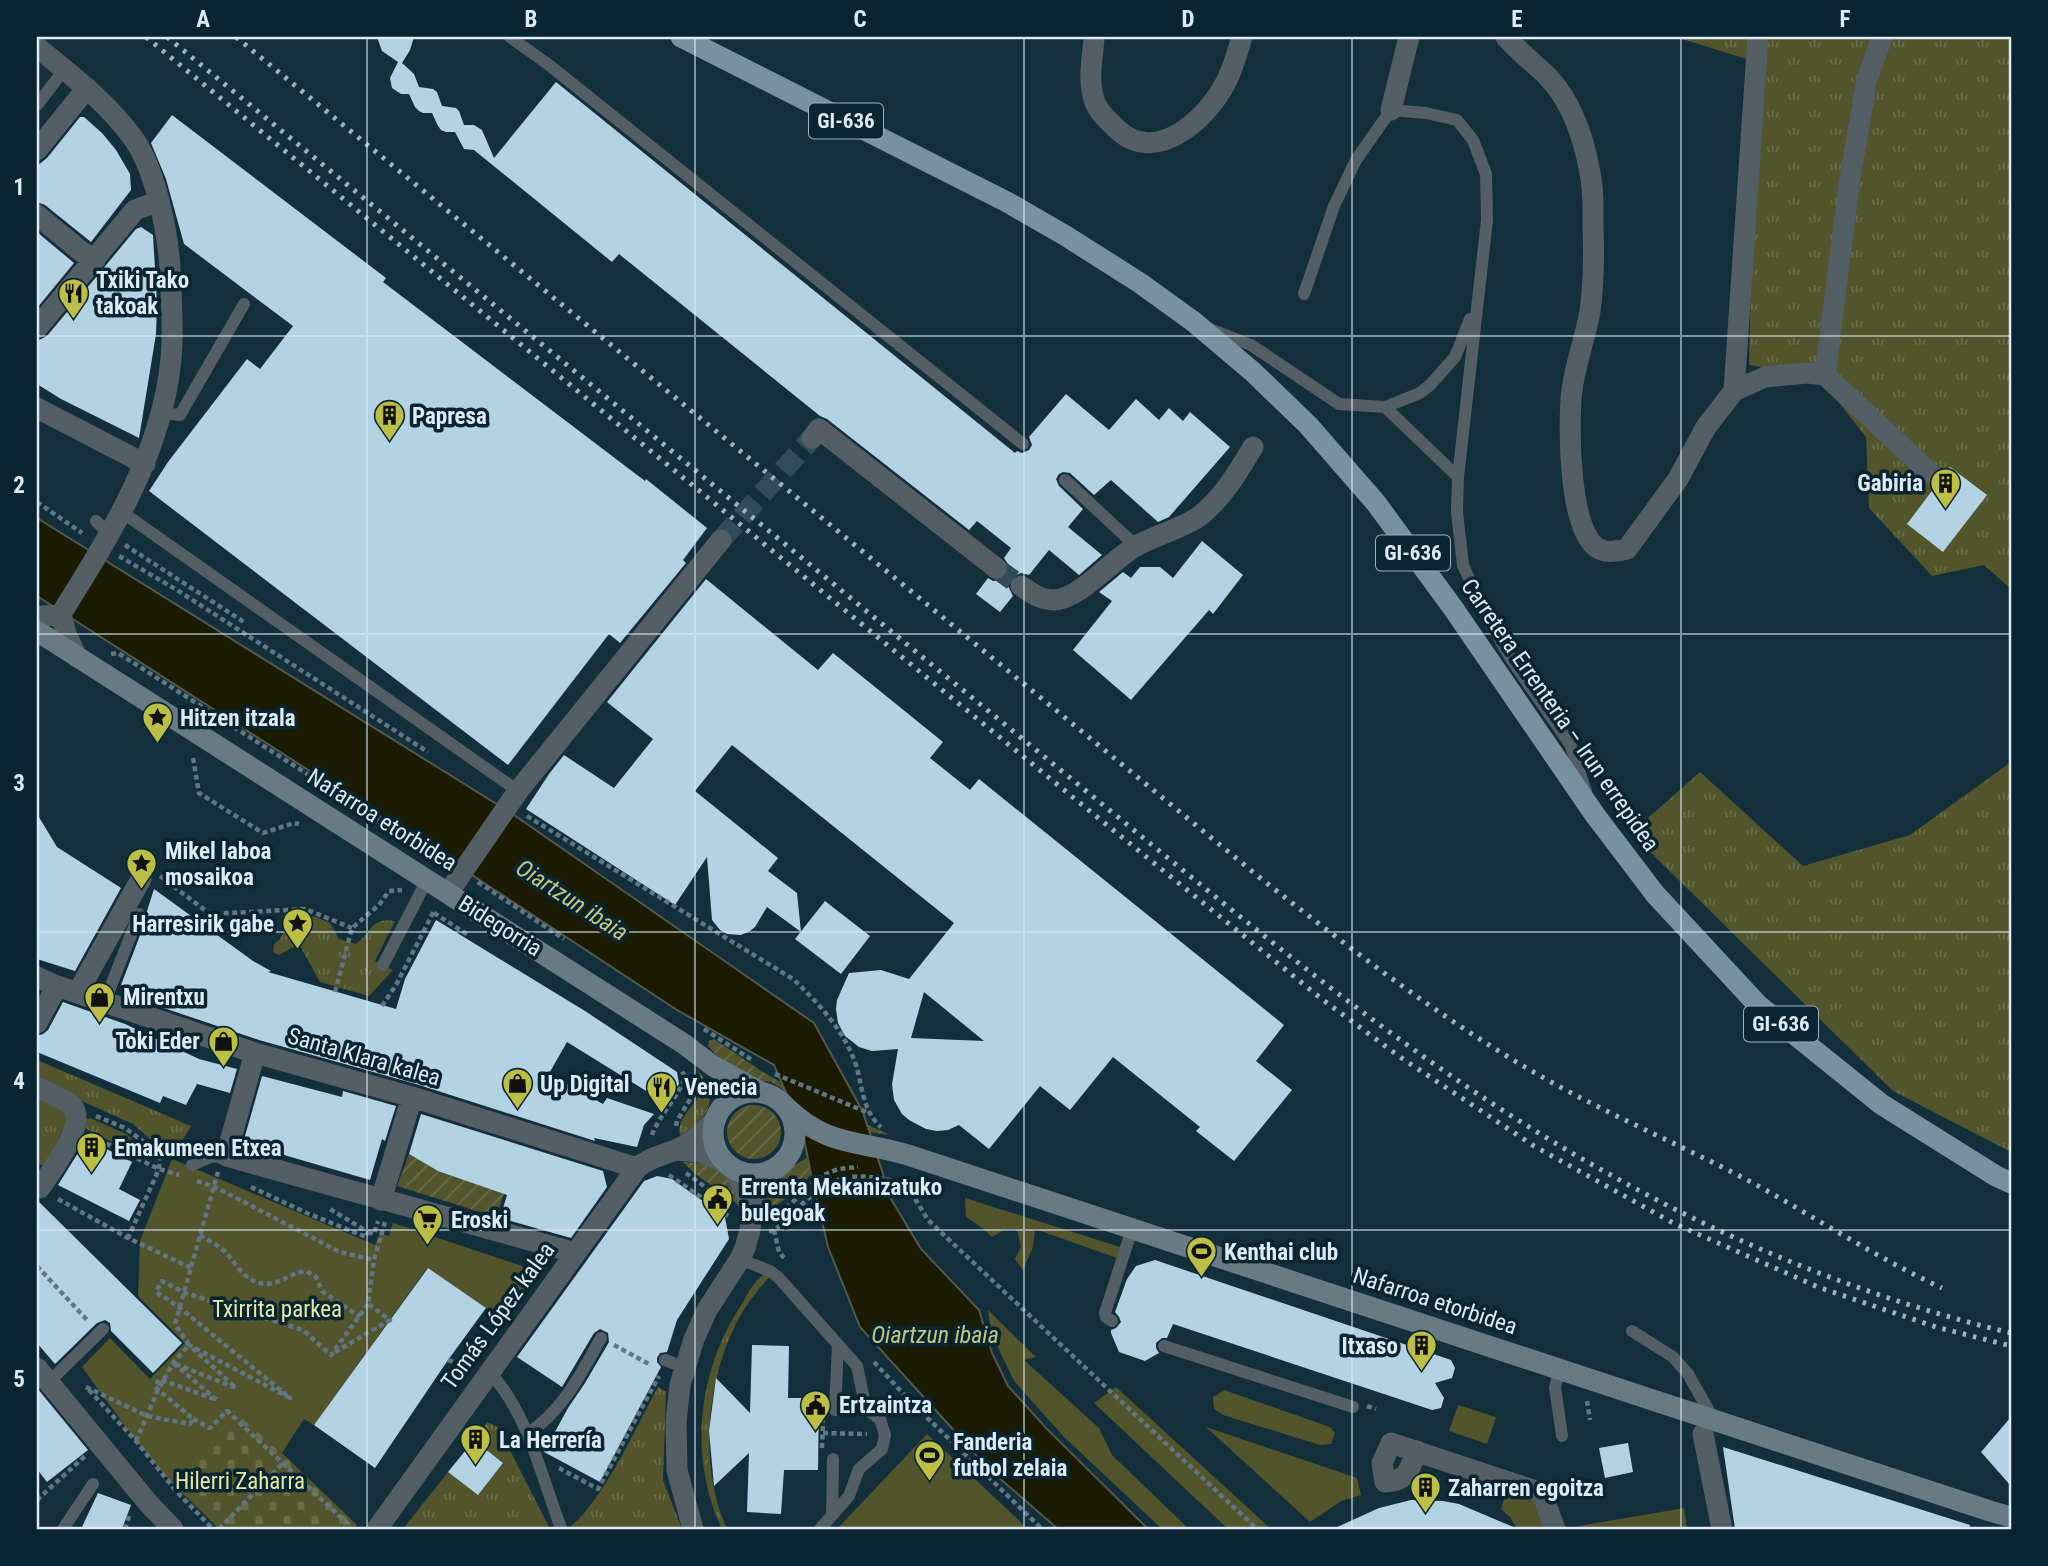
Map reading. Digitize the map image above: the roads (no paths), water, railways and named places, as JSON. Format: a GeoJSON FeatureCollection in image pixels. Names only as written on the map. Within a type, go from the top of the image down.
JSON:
{"type":"FeatureCollection","features":[{"type":"Feature","properties":{"kind":"main road","name":"Carretera Errenteria – Irun errepidea"},"geometry":{"type":"LineString","coordinates":[[681,37],[1007,202],[1066,236],[1140,283],[1194,322],[1252,372],[1308,425],[1376,503],[1453,608],[1595,815],[1655,894],[1758,1005],[1881,1104],[2011,1184]]}},
{"type":"Feature","properties":{"kind":"main road","name":"Nafarroa etorbidea"},"geometry":{"type":"LineString","coordinates":[[37,631],[443,900],[684,1044],[688,1063],[713,1079],[718,1113]]}},
{"type":"Feature","properties":{"kind":"main road","name":"Nafarroa etorbidea"},"geometry":{"type":"LineString","coordinates":[[688,1063],[729,1075],[761,1092]]}},
{"type":"Feature","properties":{"kind":"main road"},"geometry":{"type":"LineString","coordinates":[[761,1092],[775,1097],[786,1107],[792,1115],[795,1137],[788,1157],[776,1168],[751,1174],[729,1165],[718,1154],[712,1138],[718,1113],[729,1100],[744,1093],[761,1092]]}},
{"type":"Feature","properties":{"kind":"main road","name":"Nafarroa etorbidea"},"geometry":{"type":"LineString","coordinates":[[786,1107],[811,1128],[841,1141],[870,1145],[904,1164],[1132,1228],[1560,1369],[1708,1427],[2011,1517]]}},
{"type":"Feature","properties":{"kind":"main road","name":"Nafarroa etorbidea"},"geometry":{"type":"LineString","coordinates":[[788,1157],[813,1146],[841,1141]]}},
{"type":"Feature","properties":{"kind":"street"},"geometry":{"type":"LineString","coordinates":[[1094,37],[1090,78],[1093,99],[1101,114],[1124,136],[1141,144],[1157,143],[1177,136],[1195,121],[1218,96],[1228,78],[1242,37]]}},
{"type":"Feature","properties":{"kind":"street"},"geometry":{"type":"LineString","coordinates":[[1391,110],[1409,37]]}},
{"type":"Feature","properties":{"kind":"street"},"geometry":{"type":"LineString","coordinates":[[1506,37],[1549,78],[1564,97],[1580,132],[1591,175],[1594,260],[1590,312],[1571,398],[1571,439],[1575,496],[1580,522],[1588,538],[1598,549],[1612,552],[1627,549],[1678,479],[1706,427],[1734,391],[1765,377],[1808,373],[1825,375],[1930,473]]}},
{"type":"Feature","properties":{"kind":"street"},"geometry":{"type":"LineString","coordinates":[[1734,391],[1758,37]]}},
{"type":"Feature","properties":{"kind":"street"},"geometry":{"type":"LineString","coordinates":[[1825,375],[1850,178],[1867,79],[1882,37]]}},
{"type":"Feature","properties":{"kind":"street"},"geometry":{"type":"LineString","coordinates":[[37,47],[87,88],[134,139],[148,168],[169,243],[171,359],[162,413],[145,464],[122,512],[102,538],[61,614],[66,634],[77,657]]}},
{"type":"Feature","properties":{"kind":"street"},"geometry":{"type":"LineString","coordinates":[[37,150],[87,88]]}},
{"type":"Feature","properties":{"kind":"street"},"geometry":{"type":"LineString","coordinates":[[37,328],[135,210],[159,201]]}},
{"type":"Feature","properties":{"kind":"street"},"geometry":{"type":"LineString","coordinates":[[37,215],[95,260]]}},
{"type":"Feature","properties":{"kind":"street"},"geometry":{"type":"LineString","coordinates":[[37,408],[145,464]]}},
{"type":"Feature","properties":{"kind":"street"},"geometry":{"type":"LineString","coordinates":[[812,438],[819,429],[996,568]]}},
{"type":"Feature","properties":{"kind":"street"},"geometry":{"type":"LineString","coordinates":[[1021,586],[1039,598],[1057,600],[1078,591],[1136,546],[1199,517],[1235,478],[1253,447]]}},
{"type":"Feature","properties":{"kind":"street"},"geometry":{"type":"LineString","coordinates":[[443,900],[513,797],[721,540]]}},
{"type":"Feature","properties":{"kind":"street"},"geometry":{"type":"LineString","coordinates":[[37,617],[61,614]]}},
{"type":"Feature","properties":{"kind":"street"},"geometry":{"type":"LineString","coordinates":[[37,1023],[68,989],[141,879]]}},
{"type":"Feature","properties":{"kind":"street","name":"Santa Klara kalea"},"geometry":{"type":"LineString","coordinates":[[37,977],[255,1054],[412,1097],[637,1168]]}},
{"type":"Feature","properties":{"kind":"street"},"geometry":{"type":"LineString","coordinates":[[255,1054],[228,1167],[381,1200],[576,1253]]}},
{"type":"Feature","properties":{"kind":"street"},"geometry":{"type":"LineString","coordinates":[[37,1087],[73,1106],[76,1114],[76,1129],[40,1188]]}},
{"type":"Feature","properties":{"kind":"street"},"geometry":{"type":"LineString","coordinates":[[381,1200],[412,1097]]}},
{"type":"Feature","properties":{"kind":"street","name":"Tomás López kalea"},"geometry":{"type":"LineString","coordinates":[[377,1529],[482,1371],[576,1253],[637,1168],[658,1156],[675,1140],[697,1138],[718,1113]]}},
{"type":"Feature","properties":{"kind":"street"},"geometry":{"type":"LineString","coordinates":[[675,1140],[729,1165],[745,1191],[741,1218],[750,1230],[740,1259],[670,1366],[676,1422],[677,1470],[693,1529]]}},
{"type":"Feature","properties":{"kind":"street"},"geometry":{"type":"LineString","coordinates":[[741,1218],[769,1171]]}},
{"type":"Feature","properties":{"kind":"street"},"geometry":{"type":"LineString","coordinates":[[42,1379],[173,1529]]}},
{"type":"Feature","properties":{"kind":"street"},"geometry":{"type":"LineString","coordinates":[[1708,1427],[1722,1529]]}},
{"type":"Feature","properties":{"kind":"street"},"geometry":{"type":"LineString","coordinates":[[1416,1451],[1542,1493],[1555,1529]]}},
{"type":"Feature","properties":{"kind":"lane"},"geometry":{"type":"LineString","coordinates":[[510,37],[550,65],[1023,444]]}},
{"type":"Feature","properties":{"kind":"lane"},"geometry":{"type":"LineString","coordinates":[[37,105],[64,70]]}},
{"type":"Feature","properties":{"kind":"lane"},"geometry":{"type":"LineString","coordinates":[[1304,294],[1334,206],[1356,160],[1391,110],[1426,113],[1457,120],[1473,140],[1486,174],[1487,220],[1458,477],[1457,512],[1464,565],[1483,610],[1511,659],[1570,744],[1595,815]]}},
{"type":"Feature","properties":{"kind":"lane"},"geometry":{"type":"LineString","coordinates":[[1194,322],[1251,345],[1339,404],[1385,407],[1420,393],[1455,357],[1478,296]]}},
{"type":"Feature","properties":{"kind":"lane"},"geometry":{"type":"LineString","coordinates":[[162,413],[180,415],[244,304]]}},
{"type":"Feature","properties":{"kind":"lane"},"geometry":{"type":"LineString","coordinates":[[1385,407],[1458,477]]}},
{"type":"Feature","properties":{"kind":"lane"},"geometry":{"type":"LineString","coordinates":[[1065,480],[1136,546]]}},
{"type":"Feature","properties":{"kind":"lane"},"geometry":{"type":"LineString","coordinates":[[122,512],[513,797]]}},
{"type":"Feature","properties":{"kind":"lane"},"geometry":{"type":"LineString","coordinates":[[383,965],[424,887]]}},
{"type":"Feature","properties":{"kind":"lane"},"geometry":{"type":"LineString","coordinates":[[105,1001],[139,914]]}},
{"type":"Feature","properties":{"kind":"lane"},"geometry":{"type":"LineString","coordinates":[[192,1165],[210,1157],[228,1167]]}},
{"type":"Feature","properties":{"kind":"lane"},"geometry":{"type":"LineString","coordinates":[[1112,1321],[1105,1317],[1105,1313],[1132,1228]]}},
{"type":"Feature","properties":{"kind":"lane"},"geometry":{"type":"LineString","coordinates":[[740,1259],[778,1277],[857,1366],[866,1409],[880,1419],[885,1435],[882,1449],[859,1469],[849,1496],[820,1529]]}},
{"type":"Feature","properties":{"kind":"lane"},"geometry":{"type":"LineString","coordinates":[[42,1379],[97,1327]]}},
{"type":"Feature","properties":{"kind":"lane"},"geometry":{"type":"LineString","coordinates":[[1632,1331],[1673,1357],[1688,1374],[1708,1427]]}},
{"type":"Feature","properties":{"kind":"lane"},"geometry":{"type":"LineString","coordinates":[[527,1434],[570,1393],[601,1338]]}},
{"type":"Feature","properties":{"kind":"lane"},"geometry":{"type":"LineString","coordinates":[[835,1410],[838,1345]]}},
{"type":"Feature","properties":{"kind":"lane"},"geometry":{"type":"LineString","coordinates":[[1164,1346],[1353,1407]]}},
{"type":"Feature","properties":{"kind":"lane"},"geometry":{"type":"LineString","coordinates":[[1560,1369],[1555,1387],[1562,1436]]}},
{"type":"Feature","properties":{"kind":"lane"},"geometry":{"type":"LineString","coordinates":[[482,1371],[503,1387],[518,1410],[561,1528]]}},
{"type":"Feature","properties":{"kind":"lane"},"geometry":{"type":"LineString","coordinates":[[827,1460],[832,1515]]}},
{"type":"Feature","properties":{"kind":"lane"},"geometry":{"type":"LineString","coordinates":[[63,1529],[93,1484]]}},
{"type":"Feature","properties":{"kind":"water","name":"Oiartzun ibaia"},"geometry":{"type":"Polygon","coordinates":[[[37,518],[511,813],[814,1023],[863,1112],[891,1199],[921,1249],[979,1310],[992,1353],[1008,1386],[1046,1428],[1148,1529],[1058,1529],[989,1469],[860,1327],[828,1247],[802,1129],[774,1065],[677,1010],[37,596],[37,518]]]}},
{"type":"Feature","properties":{"kind":"tunnel"},"geometry":{"type":"LineString","coordinates":[[721,540],[812,438]]}},
{"type":"Feature","properties":{"kind":"tunnel"},"geometry":{"type":"LineString","coordinates":[[996,568],[1021,586]]}},
{"type":"Feature","properties":{"kind":"railway"},"geometry":{"type":"LineString","coordinates":[[146,37],[1086,808],[1323,1000],[1400,1057],[1534,1146],[1675,1224],[1818,1287],[1936,1327],[2011,1346]]}},
{"type":"Feature","properties":{"kind":"railway"},"geometry":{"type":"LineString","coordinates":[[167,37],[1217,898],[1407,1045],[1506,1113],[1557,1144],[1656,1200],[1705,1224],[1856,1287],[1959,1320],[2011,1333]]}},
{"type":"Feature","properties":{"kind":"railway"},"geometry":{"type":"LineString","coordinates":[[236,37],[1264,881],[1368,961],[1476,1037],[1551,1082],[1751,1182],[1869,1250],[1942,1288]]}},
{"type":"Feature","properties":{"kind":"place","name":"Txiki Tako takoak"},"geometry":{"type":"Point","coordinates":[73,320]}},
{"type":"Feature","properties":{"kind":"place","name":"Papresa"},"geometry":{"type":"Point","coordinates":[389,443]}},
{"type":"Feature","properties":{"kind":"place","name":"Gabiria"},"geometry":{"type":"Point","coordinates":[1946,510]}},
{"type":"Feature","properties":{"kind":"place","name":"Hitzen itzala"},"geometry":{"type":"Point","coordinates":[157,745]}},
{"type":"Feature","properties":{"kind":"place","name":"Mikel laboa mosaikoa"},"geometry":{"type":"Point","coordinates":[142,891]}},
{"type":"Feature","properties":{"kind":"place","name":"Harresirik gabe"},"geometry":{"type":"Point","coordinates":[297,951]}},
{"type":"Feature","properties":{"kind":"place","name":"Mirentxu"},"geometry":{"type":"Point","coordinates":[100,1024]}},
{"type":"Feature","properties":{"kind":"place","name":"Toki Eder"},"geometry":{"type":"Point","coordinates":[223,1068]}},
{"type":"Feature","properties":{"kind":"place","name":"Up Digital"},"geometry":{"type":"Point","coordinates":[517,1111]}},
{"type":"Feature","properties":{"kind":"place","name":"Venecia"},"geometry":{"type":"Point","coordinates":[661,1114]}},
{"type":"Feature","properties":{"kind":"place","name":"Emakumeen Etxea"},"geometry":{"type":"Point","coordinates":[91,1175]}},
{"type":"Feature","properties":{"kind":"place","name":"Errenta Mekanizatuko bulegoak"},"geometry":{"type":"Point","coordinates":[718,1227]}},
{"type":"Feature","properties":{"kind":"place","name":"Eroski"},"geometry":{"type":"Point","coordinates":[428,1247]}},
{"type":"Feature","properties":{"kind":"place","name":"Kenthai club"},"geometry":{"type":"Point","coordinates":[1201,1279]}},
{"type":"Feature","properties":{"kind":"place","name":"Itxaso"},"geometry":{"type":"Point","coordinates":[1421,1373]}},
{"type":"Feature","properties":{"kind":"place","name":"Ertzaintza"},"geometry":{"type":"Point","coordinates":[816,1432]}},
{"type":"Feature","properties":{"kind":"place","name":"La Herrería"},"geometry":{"type":"Point","coordinates":[476,1467]}},
{"type":"Feature","properties":{"kind":"place","name":"Fanderia futbol zelaia"},"geometry":{"type":"Point","coordinates":[930,1482]}},
{"type":"Feature","properties":{"kind":"place","name":"Zaharren egoitza"},"geometry":{"type":"Point","coordinates":[1425,1515]}},
{"type":"Feature","properties":{"kind":"park label","name":"Txirrita parkea"},"geometry":{"type":"Point","coordinates":[277,1309]}},
{"type":"Feature","properties":{"kind":"park label","name":"Hilerri Zaharra"},"geometry":{"type":"Point","coordinates":[240,1481]}}]}
